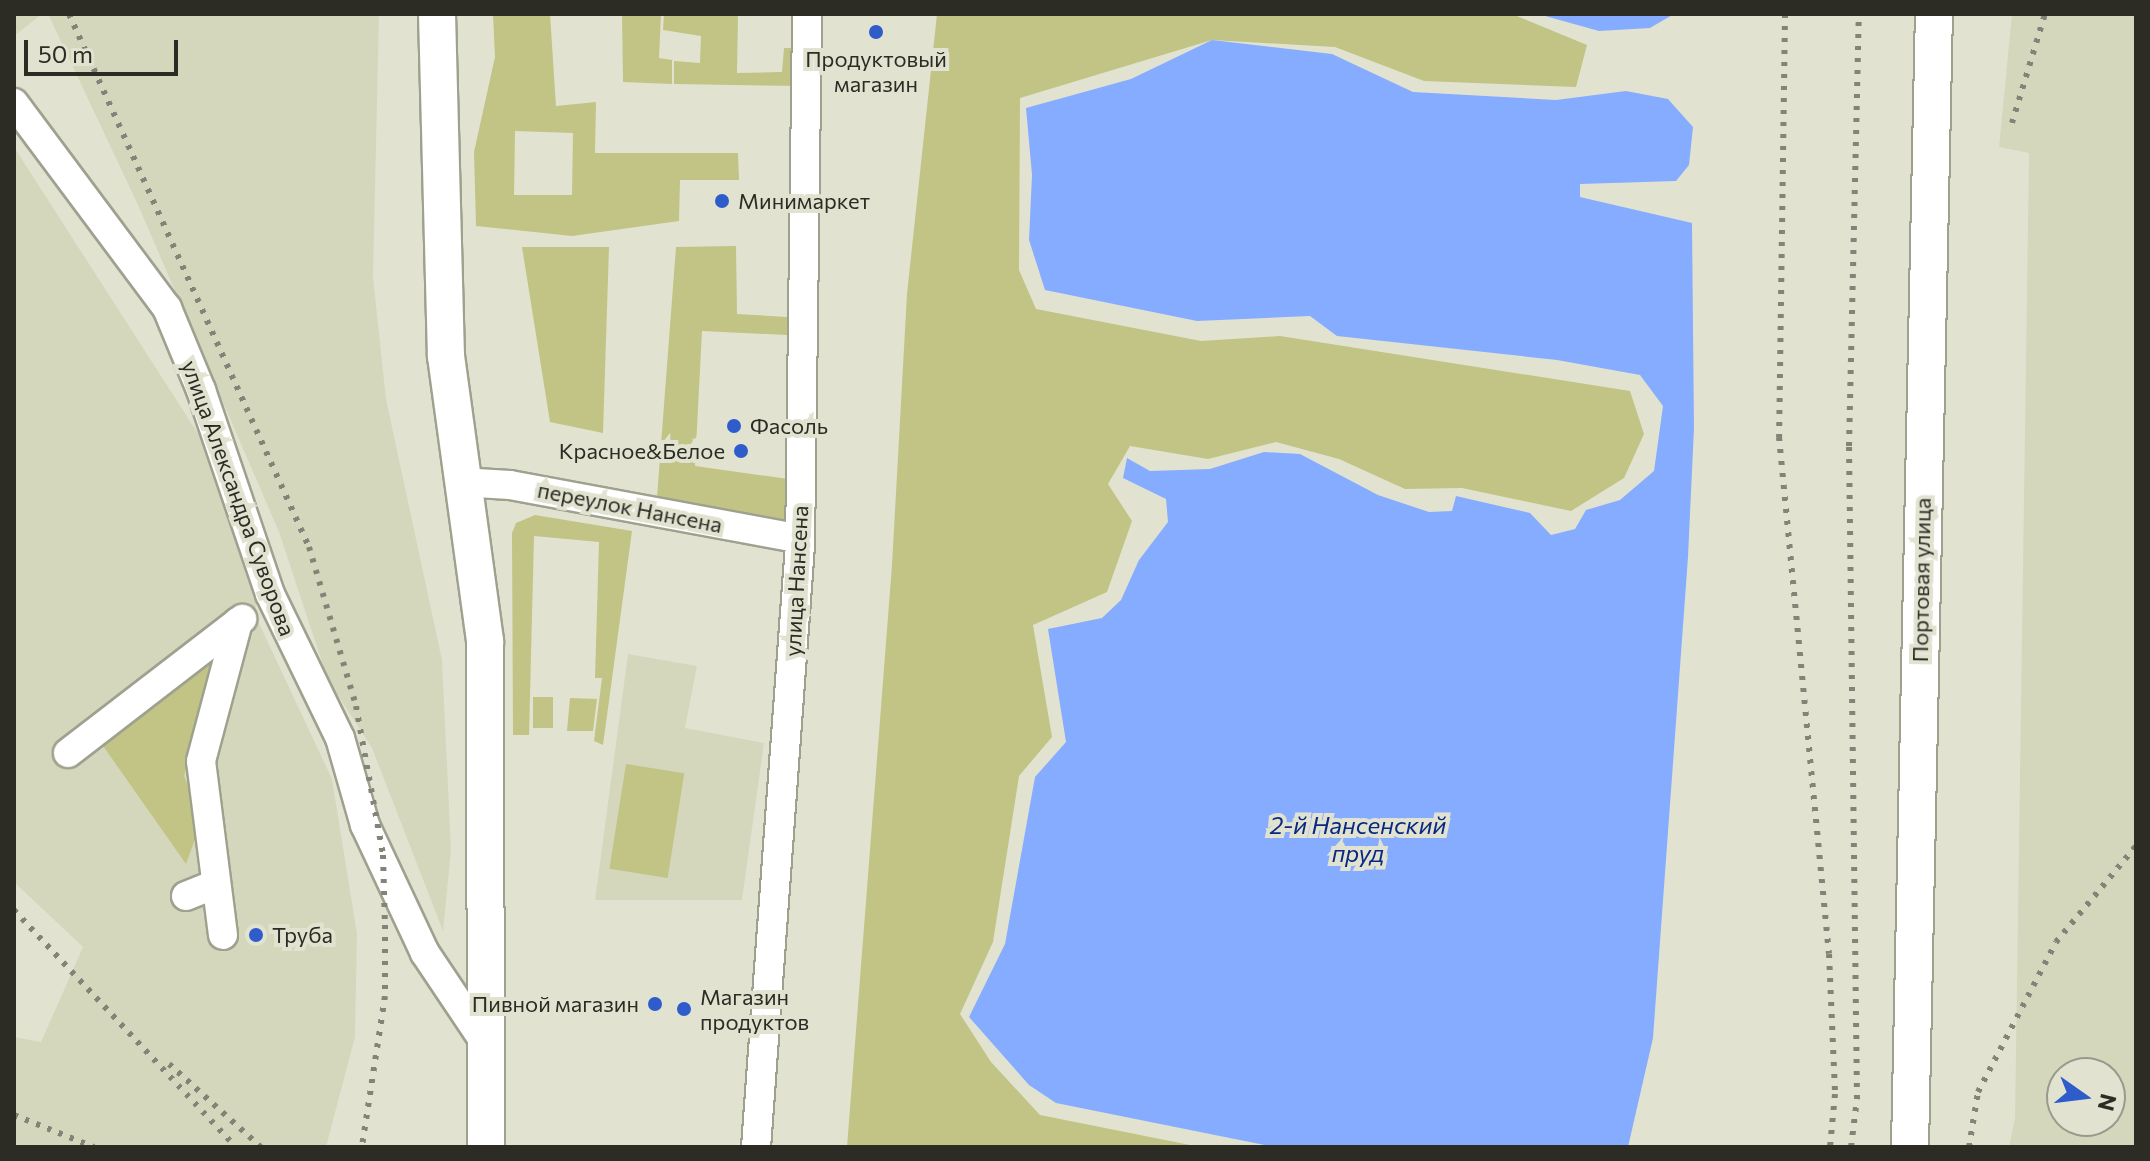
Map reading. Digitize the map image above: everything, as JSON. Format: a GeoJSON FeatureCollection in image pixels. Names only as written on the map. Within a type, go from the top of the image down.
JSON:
{"type":"FeatureCollection","features":[{"type":"Feature","properties":{"kind":"main road"},"geometry":{"type":"LineString","coordinates":[[437,14],[440,234],[460,482],[485,641],[486,1147]]}},
{"type":"Feature","properties":{"kind":"main road","name":"Портовая улица"},"geometry":{"type":"LineString","coordinates":[[1910,1147],[1934,14]]}},
{"type":"Feature","properties":{"kind":"street","name":"улица Нансена"},"geometry":{"type":"LineString","coordinates":[[756,1147],[800,539],[807,14]]}},
{"type":"Feature","properties":{"kind":"street","name":"улица Александра Суворова"},"geometry":{"type":"LineString","coordinates":[[14,103],[167,308],[201,390],[270,594],[340,738],[365,825],[425,953],[486,1044]]}},
{"type":"Feature","properties":{"kind":"street","name":"переулок Нансена"},"geometry":{"type":"LineString","coordinates":[[460,482],[510,485],[800,539]]}},
{"type":"Feature","properties":{"kind":"street"},"geometry":{"type":"LineString","coordinates":[[68,753],[270,594]]}},
{"type":"Feature","properties":{"kind":"street"},"geometry":{"type":"LineString","coordinates":[[223,935],[201,761],[227,676],[238,622]]}},
{"type":"Feature","properties":{"kind":"street"},"geometry":{"type":"LineString","coordinates":[[227,676],[238,707]]}},
{"type":"Feature","properties":{"kind":"street"},"geometry":{"type":"LineString","coordinates":[[186,896],[216,884]]}},
{"type":"Feature","properties":{"kind":"shaded area"},"geometry":{"type":"Polygon","coordinates":[[[14,14],[42,14],[14,36],[14,14]]]}},
{"type":"Feature","properties":{"kind":"shaded area"},"geometry":{"type":"Polygon","coordinates":[[[48,14],[379,14],[373,277],[386,399],[442,660],[451,850],[443,931],[372,748],[328,680],[279,532],[138,205],[48,14]]]}},
{"type":"Feature","properties":{"kind":"shaded area"},"geometry":{"type":"Polygon","coordinates":[[[2012,14],[2136,14],[2136,1147],[2009,1147],[2015,1118],[2029,153],[1999,147],[2012,14]]]}},
{"type":"Feature","properties":{"kind":"shaded area"},"geometry":{"type":"Polygon","coordinates":[[[14,147],[206,446],[254,581],[257,619],[332,779],[357,934],[355,1037],[326,1147],[14,1147],[14,1037],[41,1042],[83,947],[14,882],[14,147]]]}},
{"type":"Feature","properties":{"kind":"shaded area"},"geometry":{"type":"Polygon","coordinates":[[[628,654],[697,666],[685,728],[764,743],[742,900],[595,900],[628,654]]]}},
{"type":"Feature","properties":{"kind":"green space"},"geometry":{"type":"Polygon","coordinates":[[[493,14],[550,14],[556,106],[596,102],[595,153],[738,153],[739,180],[680,180],[679,221],[572,236],[476,226],[474,152],[495,57],[493,14]],[[515,131],[514,195],[572,195],[573,133],[515,131]]]}},
{"type":"Feature","properties":{"kind":"green space"},"geometry":{"type":"Polygon","coordinates":[[[622,14],[661,14],[659,58],[672,60],[672,84],[623,82],[622,14]]]}},
{"type":"Feature","properties":{"kind":"green space"},"geometry":{"type":"Polygon","coordinates":[[[664,14],[738,14],[737,73],[782,72],[784,48],[801,48],[802,86],[674,84],[674,61],[700,63],[701,36],[663,30],[664,14]]]}},
{"type":"Feature","properties":{"kind":"green space"},"geometry":{"type":"Polygon","coordinates":[[[937,14],[1512,14],[1587,45],[1576,87],[1424,81],[1335,47],[1212,40],[1020,98],[1019,270],[1036,309],[1201,341],[1280,336],[1630,391],[1644,434],[1624,478],[1571,511],[1462,488],[1405,489],[1339,459],[1276,442],[1208,459],[1130,446],[1108,484],[1132,521],[1107,592],[1033,625],[1052,737],[1019,776],[993,942],[960,1014],[991,1062],[1040,1115],[1200,1147],[847,1147],[892,565],[907,294],[937,14]]]}},
{"type":"Feature","properties":{"kind":"green space"},"geometry":{"type":"Polygon","coordinates":[[[736,246],[737,314],[787,317],[787,335],[702,331],[695,466],[788,479],[788,521],[657,497],[676,247],[736,246]]]}},
{"type":"Feature","properties":{"kind":"green space"},"geometry":{"type":"Polygon","coordinates":[[[522,247],[609,247],[603,433],[550,422],[522,247]]]}},
{"type":"Feature","properties":{"kind":"green space"},"geometry":{"type":"Polygon","coordinates":[[[535,515],[632,531],[603,745],[594,741],[602,678],[595,678],[599,542],[534,536],[529,735],[513,735],[512,533],[516,523],[535,515]]]}},
{"type":"Feature","properties":{"kind":"green space"},"geometry":{"type":"Polygon","coordinates":[[[214,662],[217,666],[184,776],[202,820],[186,864],[101,743],[214,662]]]}},
{"type":"Feature","properties":{"kind":"green space"},"geometry":{"type":"Polygon","coordinates":[[[533,697],[553,697],[553,728],[533,728],[533,697]]]}},
{"type":"Feature","properties":{"kind":"green space"},"geometry":{"type":"Polygon","coordinates":[[[570,698],[597,699],[593,731],[567,731],[570,698]]]}},
{"type":"Feature","properties":{"kind":"green space"},"geometry":{"type":"Polygon","coordinates":[[[626,764],[684,773],[668,878],[609,869],[626,764]]]}},
{"type":"Feature","properties":{"kind":"water"},"geometry":{"type":"Polygon","coordinates":[[[1538,14],[1674,14],[1650,28],[1599,31],[1538,14]]]}},
{"type":"Feature","properties":{"kind":"water","name":"2-й Нансенский пруд"},"geometry":{"type":"Polygon","coordinates":[[[1212,40],[1332,54],[1413,92],[1556,100],[1626,91],[1668,99],[1693,127],[1689,165],[1676,181],[1580,184],[1580,197],[1692,223],[1694,428],[1688,557],[1653,1038],[1628,1147],[1275,1147],[1056,1103],[1029,1085],[969,1017],[1005,944],[1035,777],[1066,742],[1048,629],[1102,618],[1121,600],[1139,560],[1168,522],[1166,499],[1123,478],[1127,458],[1150,471],[1210,469],[1264,452],[1300,454],[1378,495],[1429,512],[1452,511],[1456,496],[1530,513],[1551,535],[1575,529],[1586,510],[1620,500],[1654,471],[1663,406],[1640,375],[1557,360],[1337,336],[1310,316],[1197,321],[1045,290],[1029,240],[1032,175],[1026,108],[1131,79],[1212,40]]]}},
{"type":"Feature","properties":{"kind":"railway"},"geometry":{"type":"LineString","coordinates":[[69,14],[309,547],[356,706],[383,855],[385,925],[385,996],[362,1147]]}},
{"type":"Feature","properties":{"kind":"railway"},"geometry":{"type":"LineString","coordinates":[[1785,14],[1779,437],[1829,954],[1835,1094],[1830,1147]]}},
{"type":"Feature","properties":{"kind":"railway"},"geometry":{"type":"LineString","coordinates":[[1851,1147],[1857,1099],[1849,446],[1859,14]]}},
{"type":"Feature","properties":{"kind":"railway"},"geometry":{"type":"LineString","coordinates":[[2012,123],[2045,14]]}},
{"type":"Feature","properties":{"kind":"railway"},"geometry":{"type":"LineString","coordinates":[[1969,1147],[1978,1092],[2056,942],[2136,846]]}},
{"type":"Feature","properties":{"kind":"railway"},"geometry":{"type":"LineString","coordinates":[[14,910],[236,1147]]}},
{"type":"Feature","properties":{"kind":"railway"},"geometry":{"type":"LineString","coordinates":[[169,1064],[261,1147]]}},
{"type":"Feature","properties":{"kind":"railway"},"geometry":{"type":"LineString","coordinates":[[14,1115],[94,1147]]}},
{"type":"Feature","properties":{"kind":"place","name":"Продуктовый магазин"},"geometry":{"type":"Point","coordinates":[876,32]}},
{"type":"Feature","properties":{"kind":"place","name":"Минимаркет"},"geometry":{"type":"Point","coordinates":[722,201]}},
{"type":"Feature","properties":{"kind":"place","name":"Фасоль"},"geometry":{"type":"Point","coordinates":[734,426]}},
{"type":"Feature","properties":{"kind":"place","name":"Красное&Белое"},"geometry":{"type":"Point","coordinates":[741,451]}},
{"type":"Feature","properties":{"kind":"place","name":"Труба"},"geometry":{"type":"Point","coordinates":[256,935]}},
{"type":"Feature","properties":{"kind":"place","name":"Пивной магазин"},"geometry":{"type":"Point","coordinates":[655,1004]}},
{"type":"Feature","properties":{"kind":"place","name":"Магазин продуктов"},"geometry":{"type":"Point","coordinates":[684,1009]}}]}
